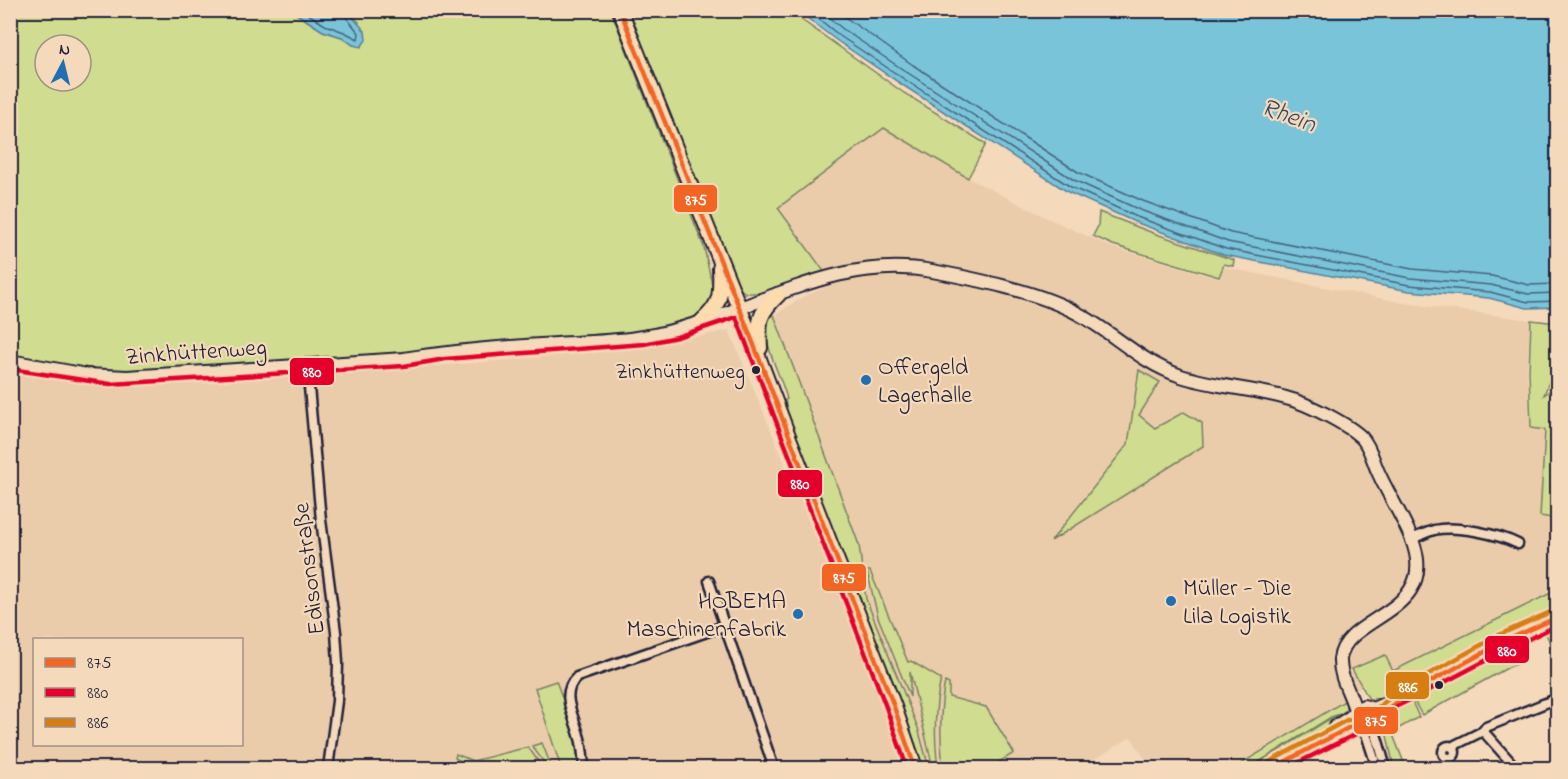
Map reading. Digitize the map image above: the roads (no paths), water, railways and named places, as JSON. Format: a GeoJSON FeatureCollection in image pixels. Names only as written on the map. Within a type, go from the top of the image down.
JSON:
{"type":"FeatureCollection","features":[{"type":"Feature","properties":{"kind":"main road"},"geometry":{"type":"LineString","coordinates":[[620,10],[740,308],[893,704],[915,768]]}},
{"type":"Feature","properties":{"kind":"main road"},"geometry":{"type":"LineString","coordinates":[[702,321],[716,308],[720,299],[720,257]]}},
{"type":"Feature","properties":{"kind":"main road"},"geometry":{"type":"LineString","coordinates":[[762,365],[760,319],[765,308],[778,295]]}},
{"type":"Feature","properties":{"kind":"street","name":"Zinkhüttenweg"},"geometry":{"type":"LineString","coordinates":[[10,361],[110,377],[404,358],[444,352],[642,337],[675,330],[847,271],[892,267],[933,271],[1022,292],[1056,303],[1090,320],[1127,348],[1160,368],[1205,383],[1288,398],[1350,429],[1367,446],[1376,470],[1412,539],[1417,566],[1411,588],[1391,611],[1355,633],[1343,649],[1340,662],[1344,678],[1365,718]]}},
{"type":"Feature","properties":{"kind":"street","name":"Edisonstraße"},"geometry":{"type":"LineString","coordinates":[[307,365],[321,520],[338,663],[337,701],[328,768]]}},
{"type":"Feature","properties":{"kind":"street"},"geometry":{"type":"LineString","coordinates":[[1412,539],[1433,531],[1451,529],[1506,538],[1518,544]]}},
{"type":"Feature","properties":{"kind":"street"},"geometry":{"type":"LineString","coordinates":[[709,581],[774,768]]}},
{"type":"Feature","properties":{"kind":"street"},"geometry":{"type":"LineString","coordinates":[[1273,768],[1505,641],[1557,617]]}},
{"type":"Feature","properties":{"kind":"street"},"geometry":{"type":"LineString","coordinates":[[584,768],[581,742],[569,705],[569,689],[577,677],[724,626]]}},
{"type":"Feature","properties":{"kind":"street"},"geometry":{"type":"LineString","coordinates":[[1453,748],[1486,727],[1557,698]]}},
{"type":"Feature","properties":{"kind":"street"},"geometry":{"type":"LineString","coordinates":[[1365,718],[1377,768]]}},
{"type":"Feature","properties":{"kind":"street"},"geometry":{"type":"LineString","coordinates":[[1365,718],[1386,768]]}},
{"type":"Feature","properties":{"kind":"street"},"geometry":{"type":"LineString","coordinates":[[1483,731],[1516,768]]}},
{"type":"Feature","properties":{"kind":"water"},"geometry":{"type":"Polygon","coordinates":[[[292,11],[347,11],[365,31],[366,40],[361,47],[353,45],[342,37],[323,31],[292,11]]]}},
{"type":"Feature","properties":{"kind":"water","name":"Rhein"},"geometry":{"type":"Polygon","coordinates":[[[798,11],[1557,11],[1557,307],[1527,308],[1489,298],[1409,291],[1224,255],[1135,222],[1068,192],[901,84],[798,11]]]}},
{"type":"Feature","properties":{"kind":"place","name":"Zinkhüttenweg"},"geometry":{"type":"Point","coordinates":[756,370]}},
{"type":"Feature","properties":{"kind":"place","name":"Offergeld Lagerhalle"},"geometry":{"type":"Point","coordinates":[866,380]}},
{"type":"Feature","properties":{"kind":"place","name":"Müller - Die Lila Logistik"},"geometry":{"type":"Point","coordinates":[1171,601]}},
{"type":"Feature","properties":{"kind":"place","name":"HOBEMA Maschinenfabrik"},"geometry":{"type":"Point","coordinates":[798,614]}}]}
